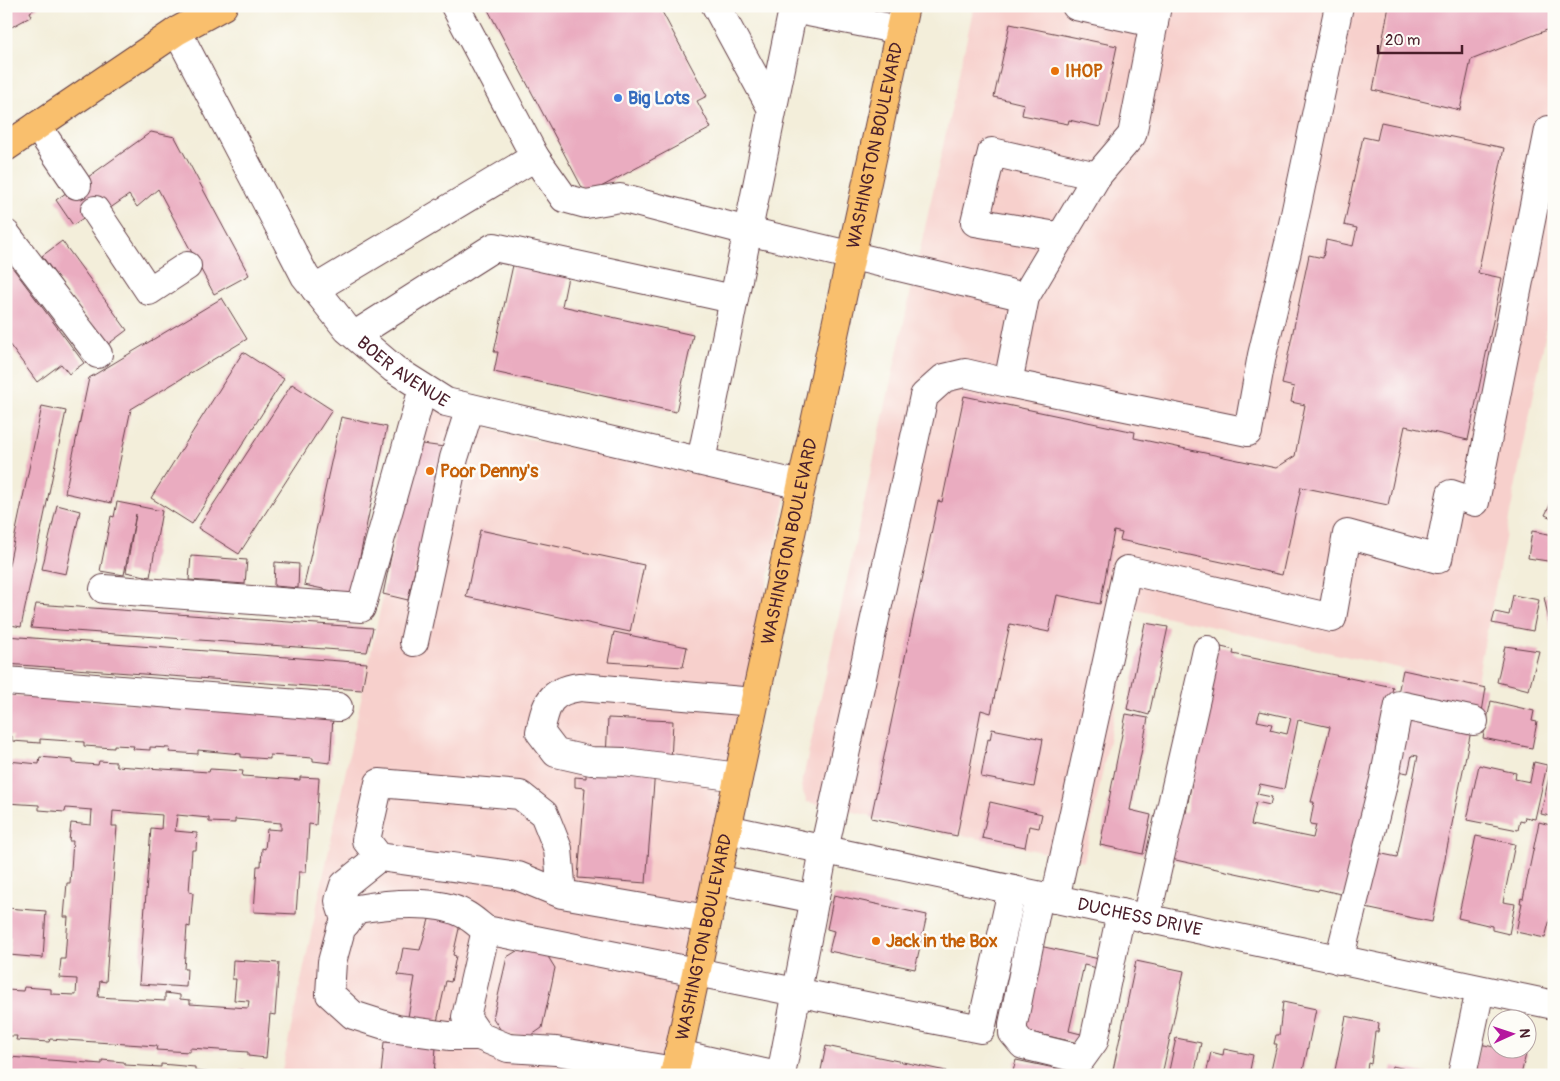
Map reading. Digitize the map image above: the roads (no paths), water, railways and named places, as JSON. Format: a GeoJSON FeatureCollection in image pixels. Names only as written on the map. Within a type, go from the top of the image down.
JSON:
{"type":"FeatureCollection","features":[{"type":"Feature","properties":{"kind":"main road"},"geometry":{"type":"LineString","coordinates":[[9,140],[37,126],[177,30],[223,6]]}},
{"type":"Feature","properties":{"kind":"main road","name":"WASHINGTON BOULEVARD"},"geometry":{"type":"LineString","coordinates":[[675,1066],[903,18]]}},
{"type":"Feature","properties":{"kind":"street"},"geometry":{"type":"LineString","coordinates":[[455,6],[535,157],[564,198],[586,204],[620,198],[748,231],[1025,297]]}},
{"type":"Feature","properties":{"kind":"street"},"geometry":{"type":"LineString","coordinates":[[716,6],[772,109]]}},
{"type":"Feature","properties":{"kind":"street"},"geometry":{"type":"LineString","coordinates":[[1008,382],[1025,297],[1097,176],[1132,135],[1156,14],[1076,6]]}},
{"type":"Feature","properties":{"kind":"street"},"geometry":{"type":"LineString","coordinates":[[781,1075],[824,850],[924,396],[944,378],[965,374],[1248,432],[1262,355],[1289,243],[1339,6]]}},
{"type":"Feature","properties":{"kind":"street"},"geometry":{"type":"LineString","coordinates":[[701,462],[792,8],[903,18]]}},
{"type":"Feature","properties":{"kind":"street","name":"BOER AVENUE"},"geometry":{"type":"LineString","coordinates":[[177,30],[305,276],[354,335],[394,369],[446,402],[801,485]]}},
{"type":"Feature","properties":{"kind":"street"},"geometry":{"type":"LineString","coordinates":[[37,126],[78,185]]}},
{"type":"Feature","properties":{"kind":"street"},"geometry":{"type":"LineString","coordinates":[[1207,650],[1133,916],[1094,1041],[1081,1059],[1023,1045],[1013,1033],[1013,1024],[1047,898],[1127,570],[1332,618],[1347,534],[1438,559],[1452,494],[1475,502],[1549,130],[1554,130]]}},
{"type":"Feature","properties":{"kind":"street"},"geometry":{"type":"LineString","coordinates":[[1062,236],[975,222],[992,152],[1097,176]]}},
{"type":"Feature","properties":{"kind":"street"},"geometry":{"type":"LineString","coordinates":[[315,289],[535,157]]}},
{"type":"Feature","properties":{"kind":"street"},"geometry":{"type":"LineString","coordinates":[[95,210],[148,291],[187,266]]}},
{"type":"Feature","properties":{"kind":"street"},"geometry":{"type":"LineString","coordinates":[[6,234],[98,354]]}},
{"type":"Feature","properties":{"kind":"street"},"geometry":{"type":"LineString","coordinates":[[354,335],[494,247],[733,299]]}},
{"type":"Feature","properties":{"kind":"street"},"geometry":{"type":"LineString","coordinates":[[104,589],[361,608],[423,388]]}},
{"type":"Feature","properties":{"kind":"street"},"geometry":{"type":"LineString","coordinates":[[414,642],[454,458],[470,408]]}},
{"type":"Feature","properties":{"kind":"street"},"geometry":{"type":"LineString","coordinates":[[6,681],[338,708]]}},
{"type":"Feature","properties":{"kind":"street"},"geometry":{"type":"LineString","coordinates":[[738,777],[582,759],[556,753],[540,732],[547,703],[563,689],[580,687],[754,702]]}},
{"type":"Feature","properties":{"kind":"street"},"geometry":{"type":"LineString","coordinates":[[1339,960],[1384,780],[1399,705],[1474,720]]}},
{"type":"Feature","properties":{"kind":"street"},"geometry":{"type":"LineString","coordinates":[[562,894],[558,849],[544,814],[520,795],[379,783],[366,840],[379,857],[518,876],[562,894],[707,920]]}},
{"type":"Feature","properties":{"kind":"street","name":"DUCHESS DRIVE"},"geometry":{"type":"LineString","coordinates":[[727,830],[1554,1005]]}},
{"type":"Feature","properties":{"kind":"street"},"geometry":{"type":"LineString","coordinates":[[346,923],[339,901],[344,885],[379,857]]}},
{"type":"Feature","properties":{"kind":"street"},"geometry":{"type":"LineString","coordinates":[[716,879],[815,899]]}},
{"type":"Feature","properties":{"kind":"street"},"geometry":{"type":"LineString","coordinates":[[773,1075],[675,1066],[556,1051],[508,1048],[479,1036],[449,1036],[396,1029],[353,1015],[330,994],[332,962],[341,929],[357,908],[387,904],[447,907],[464,914],[486,930],[696,974],[797,991],[981,1029],[1012,890]]}},
{"type":"Feature","properties":{"kind":"street"},"geometry":{"type":"LineString","coordinates":[[479,1036],[466,1017],[486,930]]}},
{"type":"Feature","properties":{"kind":"street"},"geometry":{"type":"LineString","coordinates":[[1462,1075],[1480,990]]}},
{"type":"Feature","properties":{"kind":"place","name":"IHOP"},"geometry":{"type":"Point","coordinates":[1055,71]}},
{"type":"Feature","properties":{"kind":"place","name":"Big Lots"},"geometry":{"type":"Point","coordinates":[618,98]}},
{"type":"Feature","properties":{"kind":"place","name":"Poor Denny's"},"geometry":{"type":"Point","coordinates":[430,471]}},
{"type":"Feature","properties":{"kind":"place","name":"Jack in the Box"},"geometry":{"type":"Point","coordinates":[876,941]}}]}
